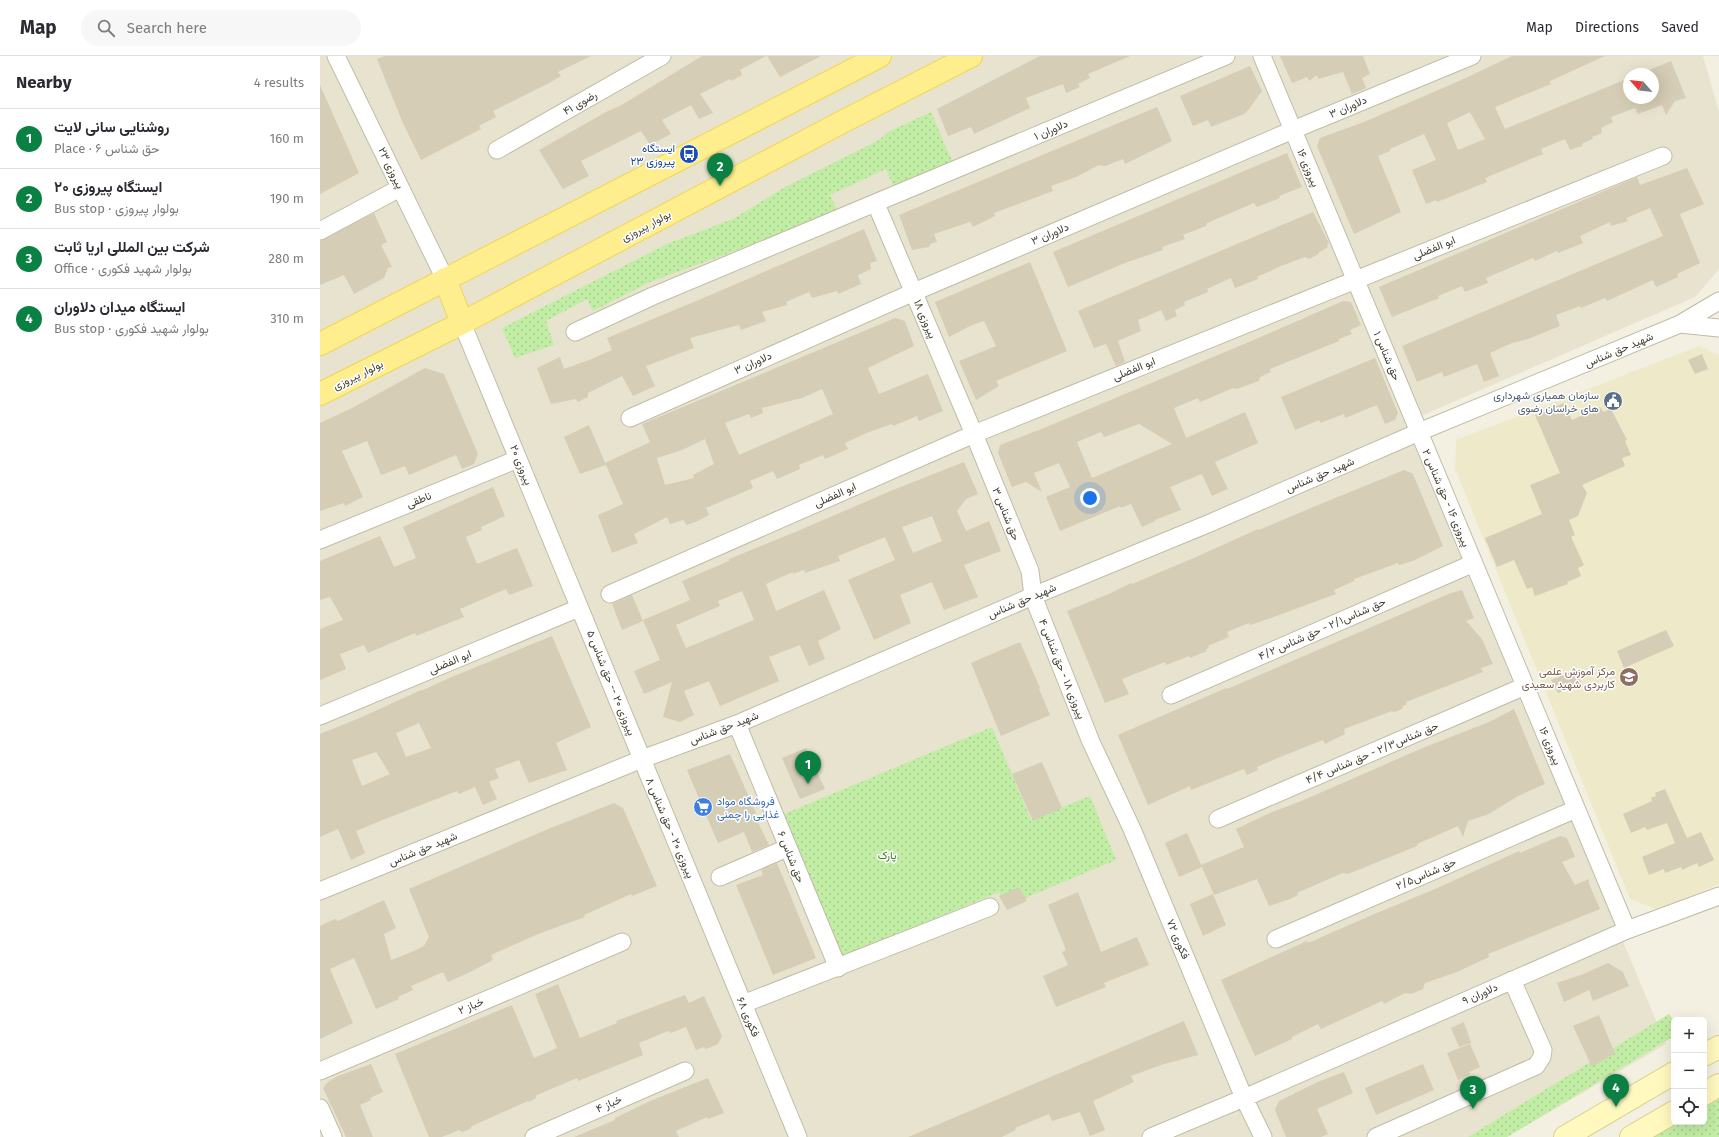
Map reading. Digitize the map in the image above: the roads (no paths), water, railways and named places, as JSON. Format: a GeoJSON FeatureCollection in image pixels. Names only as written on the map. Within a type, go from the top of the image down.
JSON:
{"type":"FeatureCollection","features":[{"type":"Feature","properties":{"kind":"main road"},"geometry":{"type":"LineString","coordinates":[[320,344],[880,56]]}},
{"type":"Feature","properties":{"kind":"main road","name":"بولوار پیروزی"},"geometry":{"type":"LineString","coordinates":[[320,394],[462,323],[830,128],[971,56]]}},
{"type":"Feature","properties":{"kind":"main road"},"geometry":{"type":"LineString","coordinates":[[445,279],[462,323]]}},
{"type":"Feature","properties":{"kind":"main road"},"geometry":{"type":"LineString","coordinates":[[1707,1054],[1719,1047]]}},
{"type":"Feature","properties":{"kind":"main road"},"geometry":{"type":"LineString","coordinates":[[1565,1137],[1671,1075]]}},
{"type":"Feature","properties":{"kind":"main road"},"geometry":{"type":"LineString","coordinates":[[1707,1092],[1719,1085]]}},
{"type":"Feature","properties":{"kind":"main road"},"geometry":{"type":"LineString","coordinates":[[1631,1137],[1671,1114]]}},
{"type":"Feature","properties":{"kind":"street","name":"پیروزی ۲۳"},"geometry":{"type":"LineString","coordinates":[[336,56],[445,279]]}},
{"type":"Feature","properties":{"kind":"street","name":"رضوی ۴۱"},"geometry":{"type":"LineString","coordinates":[[497,150],[662,56]]}},
{"type":"Feature","properties":{"kind":"street","name":"دلاوران ۱"},"geometry":{"type":"LineString","coordinates":[[575,332],[653,296],[876,204],[1226,56]]}},
{"type":"Feature","properties":{"kind":"street","name":"پیروزی ۱۶"},"geometry":{"type":"LineString","coordinates":[[1262,56],[1355,279]]}},
{"type":"Feature","properties":{"kind":"street","name":"دلاوران ۳"},"geometry":{"type":"LineString","coordinates":[[630,418],[914,292],[1293,130],[1472,56]]}},
{"type":"Feature","properties":{"kind":"street","name":"ابو الفضلی"},"geometry":{"type":"LineString","coordinates":[[610,594],[974,434],[1663,156]]}},
{"type":"Feature","properties":{"kind":"street"},"geometry":{"type":"LineString","coordinates":[[320,231],[400,188]]}},
{"type":"Feature","properties":{"kind":"street","name":"پیروزی ۱۸"},"geometry":{"type":"LineString","coordinates":[[876,204],[974,434]]}},
{"type":"Feature","properties":{"kind":"street","name":"حق شناس ۱"},"geometry":{"type":"LineString","coordinates":[[1355,279],[1419,432]]}},
{"type":"Feature","properties":{"kind":"street","name":"شهید حق شناس"},"geometry":{"type":"LineString","coordinates":[[320,891],[642,759],[737,724],[1033,596],[1210,523],[1419,432],[1680,324],[1719,301]]}},
{"type":"Feature","properties":{"kind":"street","name":"پیروزی ۲۰"},"geometry":{"type":"LineString","coordinates":[[462,323],[579,608]]}},
{"type":"Feature","properties":{"kind":"street"},"geometry":{"type":"LineString","coordinates":[[1680,324],[1719,328]]}},
{"type":"Feature","properties":{"kind":"street","name":"پیروزی ۱۶ - حق شناس ۲"},"geometry":{"type":"LineString","coordinates":[[1419,432],[1474,563]]}},
{"type":"Feature","properties":{"kind":"street","name":"حق شناس ۳"},"geometry":{"type":"LineString","coordinates":[[974,434],[1030,571],[1033,596]]}},
{"type":"Feature","properties":{"kind":"street","name":"ناطقی"},"geometry":{"type":"LineString","coordinates":[[320,540],[518,459]]}},
{"type":"Feature","properties":{"kind":"street","name":"پیروزی ۱۶"},"geometry":{"type":"LineString","coordinates":[[1474,563],[1627,930]]}},
{"type":"Feature","properties":{"kind":"street","name":"حق شناس۲/۱ - حق شناس ۴/۲"},"geometry":{"type":"LineString","coordinates":[[1171,696],[1474,563]]}},
{"type":"Feature","properties":{"kind":"street","name":"پیروزی ۱۸ - حق شناس ۴"},"geometry":{"type":"LineString","coordinates":[[1033,596],[1091,742]]}},
{"type":"Feature","properties":{"kind":"street","name":"ابو الفضلی"},"geometry":{"type":"LineString","coordinates":[[320,716],[579,608]]}},
{"type":"Feature","properties":{"kind":"street","name":"پیروزی ۲۰ -- حق شناس ۵"},"geometry":{"type":"LineString","coordinates":[[579,608],[642,759]]}},
{"type":"Feature","properties":{"kind":"street","name":"حق شناس۲/۳ - حق شناس ۴/۴"},"geometry":{"type":"LineString","coordinates":[[1218,819],[1525,686]]}},
{"type":"Feature","properties":{"kind":"street","name":"حق شناس ۶"},"geometry":{"type":"LineString","coordinates":[[737,724],[787,848],[838,968]]}},
{"type":"Feature","properties":{"kind":"street","name":"فکوری ۷۲"},"geometry":{"type":"LineString","coordinates":[[1091,742],[1132,828],[1244,1098],[1263,1137]]}},
{"type":"Feature","properties":{"kind":"street","name":"پیروزی ۲۰ - حق شناس ۸"},"geometry":{"type":"LineString","coordinates":[[642,759],[699,897]]}},
{"type":"Feature","properties":{"kind":"street","name":"حق شناس۲/۵"},"geometry":{"type":"LineString","coordinates":[[1276,939],[1576,809]]}},
{"type":"Feature","properties":{"kind":"street"},"geometry":{"type":"LineString","coordinates":[[720,878],[787,848]]}},
{"type":"Feature","properties":{"kind":"street","name":"دلاوران ۹"},"geometry":{"type":"LineString","coordinates":[[1151,1137],[1244,1098],[1627,930],[1719,896]]}},
{"type":"Feature","properties":{"kind":"street","name":"فکوری ۶۸"},"geometry":{"type":"LineString","coordinates":[[699,897],[798,1137]]}},
{"type":"Feature","properties":{"kind":"street"},"geometry":{"type":"LineString","coordinates":[[743,1004],[838,968],[990,907]]}},
{"type":"Feature","properties":{"kind":"street","name":"خباز ۲"},"geometry":{"type":"LineString","coordinates":[[320,1071],[622,942]]}},
{"type":"Feature","properties":{"kind":"street"},"geometry":{"type":"LineString","coordinates":[[1376,1137],[1536,1066],[1542,1057],[1544,1050],[1512,980]]}},
{"type":"Feature","properties":{"kind":"street","name":"خباز ۴"},"geometry":{"type":"LineString","coordinates":[[534,1137],[685,1071]]}},
{"type":"Feature","properties":{"kind":"street"},"geometry":{"type":"LineString","coordinates":[[320,1108],[332,1137]]}},
{"type":"Feature","properties":{"kind":"place","name":"ایستگاه پیروزی ۲۳"},"geometry":{"type":"Point","coordinates":[689,154]}},
{"type":"Feature","properties":{"kind":"place","name":"ایستگاه پیروزی ۲۰"},"geometry":{"type":"Point","coordinates":[720,186]}},
{"type":"Feature","properties":{"kind":"place","name":"سازمان همیاری شهرداری های خراسان رضوی"},"geometry":{"type":"Point","coordinates":[1613,401]}},
{"type":"Feature","properties":{"kind":"place","name":"مرکز آموزش علمی کاربردی شهید سعیدی"},"geometry":{"type":"Point","coordinates":[1629,677]}},
{"type":"Feature","properties":{"kind":"place","name":"روشنایی سانی لایت"},"geometry":{"type":"Point","coordinates":[808,784]}},
{"type":"Feature","properties":{"kind":"place","name":"فروشگاه مواد غذایی را چمنی"},"geometry":{"type":"Point","coordinates":[703,807]}},
{"type":"Feature","properties":{"kind":"place","name":"ایستگاه میدان دلاوران"},"geometry":{"type":"Point","coordinates":[1616,1107]}},
{"type":"Feature","properties":{"kind":"place","name":"شرکت بین المللی اریا ثابت"},"geometry":{"type":"Point","coordinates":[1473,1109]}},
{"type":"Feature","properties":{"kind":"park label","name":"پارک"},"geometry":{"type":"Point","coordinates":[887,855]}}]}
